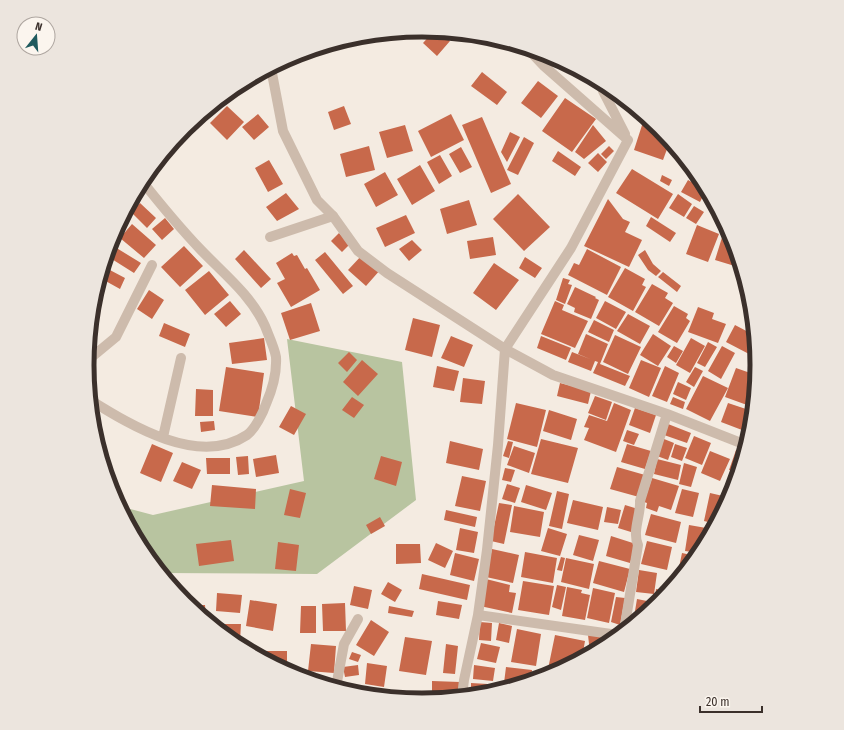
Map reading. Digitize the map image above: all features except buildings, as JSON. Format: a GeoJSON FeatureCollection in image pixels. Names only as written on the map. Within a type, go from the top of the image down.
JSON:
{"type":"FeatureCollection","features":[{"type":"Feature","properties":{"kind":"street"},"geometry":{"type":"LineString","coordinates":[[536,57],[628,140]]}},
{"type":"Feature","properties":{"kind":"street"},"geometry":{"type":"LineString","coordinates":[[271,74],[283,131],[317,200],[333,216],[358,251],[387,273],[505,349],[553,375],[667,414],[741,443]]}},
{"type":"Feature","properties":{"kind":"street"},"geometry":{"type":"LineString","coordinates":[[603,92],[628,140]]}},
{"type":"Feature","properties":{"kind":"street"},"geometry":{"type":"LineString","coordinates":[[463,690],[478,615],[487,550],[498,445],[505,349],[571,248],[628,140]]}},
{"type":"Feature","properties":{"kind":"street"},"geometry":{"type":"LineString","coordinates":[[97,404],[153,434],[181,443],[212,447],[233,441],[248,434],[262,416],[273,388],[276,356],[264,325],[254,306],[234,282],[201,250],[167,213],[147,187]]}},
{"type":"Feature","properties":{"kind":"street"},"geometry":{"type":"LineString","coordinates":[[270,237],[333,216]]}},
{"type":"Feature","properties":{"kind":"street"},"geometry":{"type":"LineString","coordinates":[[94,355],[116,337],[152,265]]}},
{"type":"Feature","properties":{"kind":"street"},"geometry":{"type":"LineString","coordinates":[[162,437],[181,358]]}},
{"type":"Feature","properties":{"kind":"street"},"geometry":{"type":"LineString","coordinates":[[625,622],[638,545],[635,538],[640,500],[667,414]]}},
{"type":"Feature","properties":{"kind":"street"},"geometry":{"type":"LineString","coordinates":[[478,615],[610,634]]}},
{"type":"Feature","properties":{"kind":"street"},"geometry":{"type":"LineString","coordinates":[[337,682],[344,644],[358,619]]}},
{"type":"Feature","properties":{"kind":"green space"},"geometry":{"type":"Polygon","coordinates":[[[287,339],[402,362],[416,500],[317,574],[169,573],[149,547],[127,508],[153,515],[304,481],[287,339]]]}}]}
